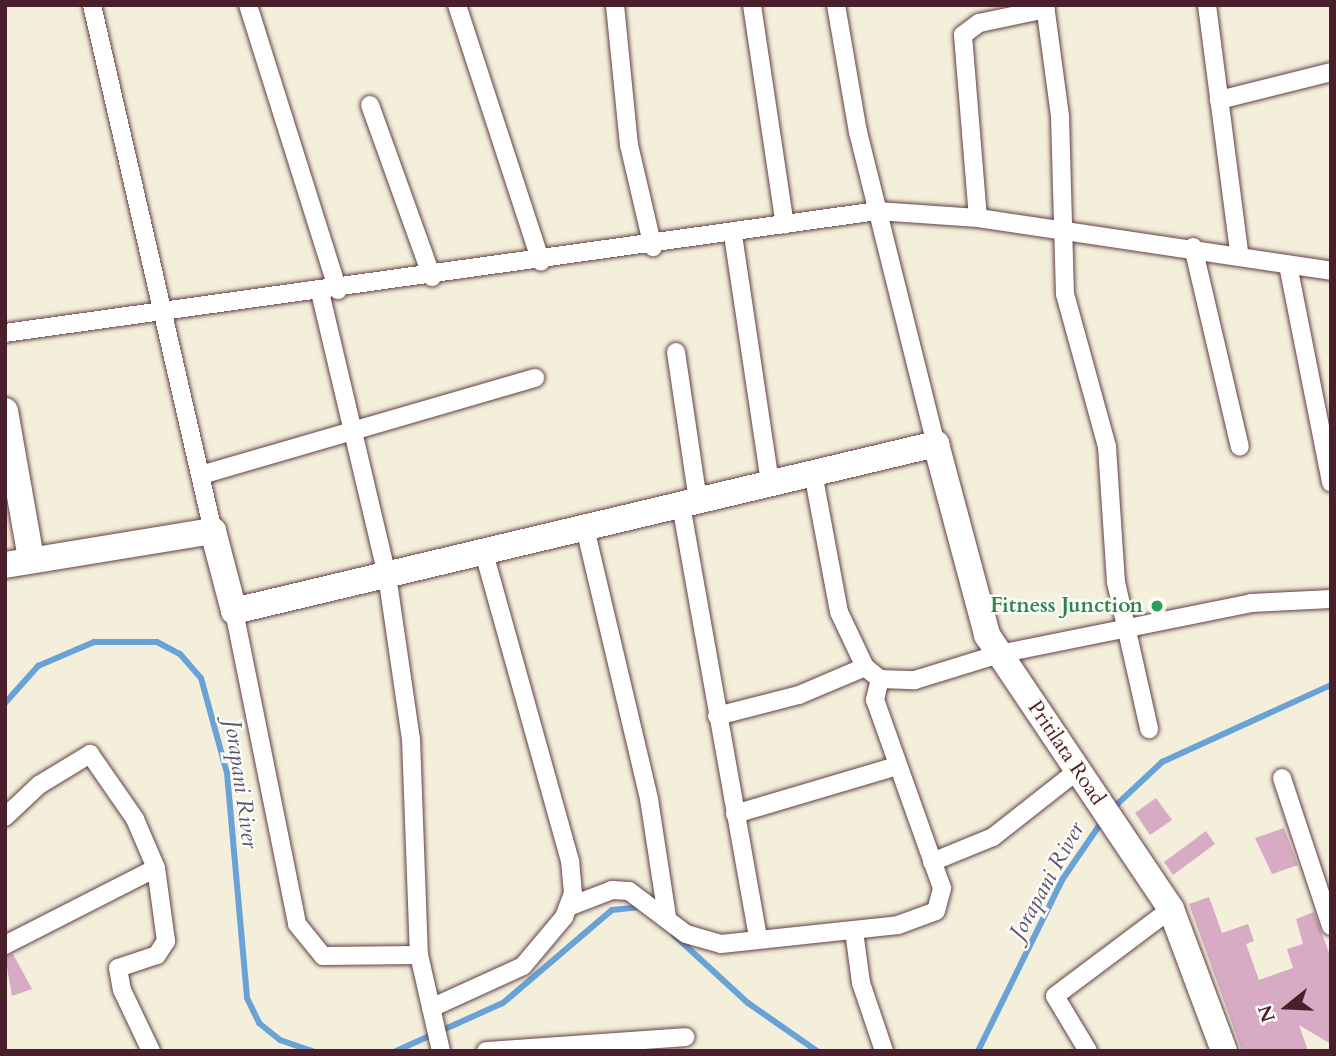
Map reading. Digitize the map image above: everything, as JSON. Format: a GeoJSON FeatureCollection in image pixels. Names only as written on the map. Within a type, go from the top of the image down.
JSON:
{"type":"FeatureCollection","features":[{"type":"Feature","properties":{"kind":"street"},"geometry":{"type":"LineString","coordinates":[[92,5],[166,311],[213,531],[234,611],[297,924],[323,956],[419,955]]}},
{"type":"Feature","properties":{"kind":"street"},"geometry":{"type":"LineString","coordinates":[[248,5],[329,291],[352,432],[387,575],[411,739],[419,955],[441,1051]]}},
{"type":"Feature","properties":{"kind":"street"},"geometry":{"type":"LineString","coordinates":[[457,5],[541,262]]}},
{"type":"Feature","properties":{"kind":"street"},"geometry":{"type":"LineString","coordinates":[[615,5],[629,145],[653,247]]}},
{"type":"Feature","properties":{"kind":"street"},"geometry":{"type":"LineString","coordinates":[[752,5],[785,225]]}},
{"type":"Feature","properties":{"kind":"street"},"geometry":{"type":"LineString","coordinates":[[234,611],[936,444],[877,211],[836,5]]}},
{"type":"Feature","properties":{"kind":"street"},"geometry":{"type":"LineString","coordinates":[[1207,5],[1239,253]]}},
{"type":"Feature","properties":{"kind":"street"},"geometry":{"type":"LineString","coordinates":[[978,218],[963,35],[979,23],[1045,7],[1060,116],[1060,232],[1065,294],[1107,447],[1116,582],[1149,729]]}},
{"type":"Feature","properties":{"kind":"street"},"geometry":{"type":"LineString","coordinates":[[1219,100],[1331,72]]}},
{"type":"Feature","properties":{"kind":"street"},"geometry":{"type":"LineString","coordinates":[[370,105],[432,276]]}},
{"type":"Feature","properties":{"kind":"street"},"geometry":{"type":"LineString","coordinates":[[5,333],[653,247],[877,211],[978,218],[1060,232],[1239,253],[1288,265],[1331,271]]}},
{"type":"Feature","properties":{"kind":"street"},"geometry":{"type":"LineString","coordinates":[[733,235],[770,483]]}},
{"type":"Feature","properties":{"kind":"street"},"geometry":{"type":"LineString","coordinates":[[1193,247],[1240,447]]}},
{"type":"Feature","properties":{"kind":"street"},"geometry":{"type":"LineString","coordinates":[[1288,265],[1331,484]]}},
{"type":"Feature","properties":{"kind":"street"},"geometry":{"type":"LineString","coordinates":[[676,352],[690,503],[717,716],[758,939]]}},
{"type":"Feature","properties":{"kind":"street"},"geometry":{"type":"LineString","coordinates":[[201,475],[536,378]]}},
{"type":"Feature","properties":{"kind":"street"},"geometry":{"type":"LineString","coordinates":[[5,411],[31,559]]}},
{"type":"Feature","properties":{"kind":"street","name":"Pritilata Road"},"geometry":{"type":"LineString","coordinates":[[936,444],[979,614],[999,654],[1171,909],[1224,1051]]}},
{"type":"Feature","properties":{"kind":"street"},"geometry":{"type":"LineString","coordinates":[[813,473],[839,611],[864,667],[880,679],[915,680],[999,654],[1127,631],[1251,603],[1331,599]]}},
{"type":"Feature","properties":{"kind":"street"},"geometry":{"type":"LineString","coordinates":[[585,528],[641,761],[667,917]]}},
{"type":"Feature","properties":{"kind":"street"},"geometry":{"type":"LineString","coordinates":[[5,565],[213,531]]}},
{"type":"Feature","properties":{"kind":"street"},"geometry":{"type":"LineString","coordinates":[[484,552],[570,861],[568,907]]}},
{"type":"Feature","properties":{"kind":"street"},"geometry":{"type":"LineString","coordinates":[[717,716],[799,695],[864,667]]}},
{"type":"Feature","properties":{"kind":"street"},"geometry":{"type":"LineString","coordinates":[[431,1011],[523,965],[568,907],[612,890],[629,891],[704,944],[898,925],[936,911],[943,900],[875,700],[880,679]]}},
{"type":"Feature","properties":{"kind":"street"},"geometry":{"type":"LineString","coordinates":[[5,817],[39,785],[90,754],[135,819],[156,868],[165,947],[118,968],[122,990],[151,1051]]}},
{"type":"Feature","properties":{"kind":"street"},"geometry":{"type":"LineString","coordinates":[[735,814],[897,766]]}},
{"type":"Feature","properties":{"kind":"street"},"geometry":{"type":"LineString","coordinates":[[932,862],[993,837],[1081,774]]}},
{"type":"Feature","properties":{"kind":"street"},"geometry":{"type":"LineString","coordinates":[[1282,778],[1331,926]]}},
{"type":"Feature","properties":{"kind":"street"},"geometry":{"type":"LineString","coordinates":[[5,945],[156,868]]}},
{"type":"Feature","properties":{"kind":"street"},"geometry":{"type":"LineString","coordinates":[[1087,1051],[1055,996],[1171,909]]}},
{"type":"Feature","properties":{"kind":"street"},"geometry":{"type":"LineString","coordinates":[[854,931],[861,983],[884,1051]]}},
{"type":"Feature","properties":{"kind":"street"},"geometry":{"type":"LineString","coordinates":[[486,1051],[686,1037]]}},
{"type":"Feature","properties":{"kind":"building"},"geometry":{"type":"Polygon","coordinates":[[[1156,798],[1172,820],[1150,835],[1135,813],[1156,798]]]}},
{"type":"Feature","properties":{"kind":"building"},"geometry":{"type":"Polygon","coordinates":[[[1284,828],[1298,865],[1272,874],[1255,838],[1284,828]]]}},
{"type":"Feature","properties":{"kind":"building"},"geometry":{"type":"Polygon","coordinates":[[[1206,831],[1215,844],[1173,875],[1164,862],[1206,831]]]}},
{"type":"Feature","properties":{"kind":"building"},"geometry":{"type":"Polygon","coordinates":[[[1209,897],[1222,933],[1248,924],[1254,941],[1246,944],[1259,980],[1293,968],[1287,949],[1303,944],[1296,919],[1314,912],[1331,958],[1331,1044],[1299,1025],[1308,1051],[1242,1051],[1189,904],[1209,897]]]}},
{"type":"Feature","properties":{"kind":"building"},"geometry":{"type":"Polygon","coordinates":[[[13,954],[32,989],[12,996],[5,956],[13,954]]]}},
{"type":"Feature","properties":{"kind":"waterway","name":"Jorapani River"},"geometry":{"type":"LineString","coordinates":[[5,703],[38,666],[94,642],[157,642],[180,654],[201,678],[227,773],[247,998],[259,1023],[280,1040],[312,1051]]}},
{"type":"Feature","properties":{"kind":"waterway","name":"Jorapani River"},"geometry":{"type":"LineString","coordinates":[[1112,809],[1162,762],[1331,685]]}},
{"type":"Feature","properties":{"kind":"waterway","name":"Jorapani River"},"geometry":{"type":"LineString","coordinates":[[978,1051],[1062,880],[1103,820]]}},
{"type":"Feature","properties":{"kind":"waterway","name":"Jorapani River"},"geometry":{"type":"LineString","coordinates":[[396,1051],[503,1003],[612,910],[642,907]]}},
{"type":"Feature","properties":{"kind":"waterway","name":"Jorapani River"},"geometry":{"type":"LineString","coordinates":[[674,935],[748,1003],[817,1051]]}},
{"type":"Feature","properties":{"kind":"place","name":"Fitness Junction"},"geometry":{"type":"Point","coordinates":[1157,606]}}]}
